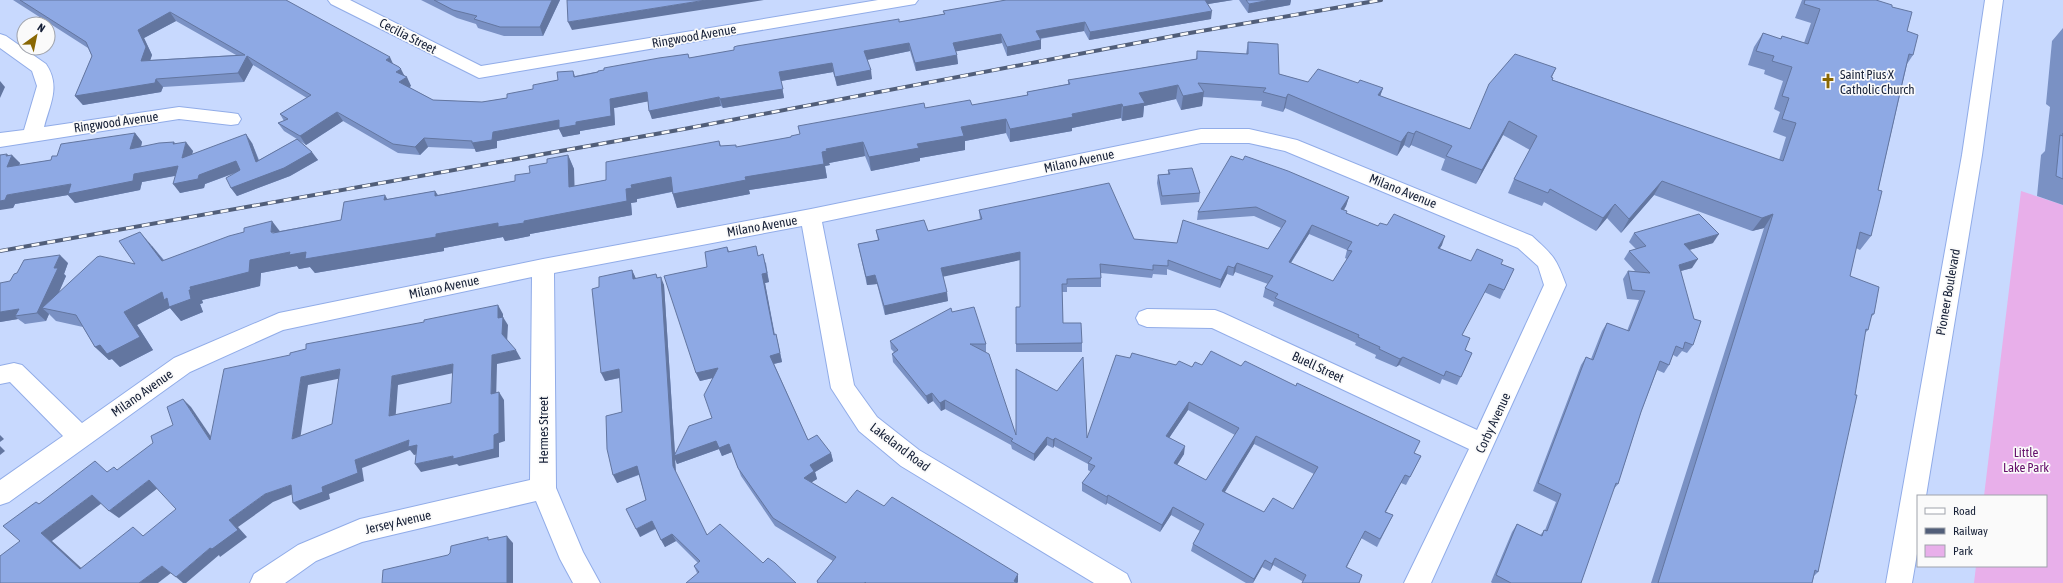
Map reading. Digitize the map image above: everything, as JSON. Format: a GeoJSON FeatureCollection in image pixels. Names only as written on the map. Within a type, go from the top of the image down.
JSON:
{"type":"FeatureCollection","features":[{"type":"Feature","properties":{"kind":"street","name":"Cecilia Street"},"geometry":{"type":"LineString","coordinates":[[337,0],[479,72]]}},
{"type":"Feature","properties":{"kind":"street","name":"Ringwood Avenue"},"geometry":{"type":"LineString","coordinates":[[479,72],[909,0]]}},
{"type":"Feature","properties":{"kind":"street","name":"Pioneer Boulevard"},"geometry":{"type":"LineString","coordinates":[[1899,583],[1972,155],[1994,0]]}},
{"type":"Feature","properties":{"kind":"street"},"geometry":{"type":"LineString","coordinates":[[0,40],[40,68],[46,86],[32,135]]}},
{"type":"Feature","properties":{"kind":"street","name":"Ringwood Avenue"},"geometry":{"type":"LineString","coordinates":[[0,140],[179,113],[231,118]]}},
{"type":"Feature","properties":{"kind":"street","name":"Milano Avenue"},"geometry":{"type":"LineString","coordinates":[[0,494],[182,365],[279,322],[543,267],[811,217],[1201,136],[1249,136],[1290,146],[1525,242],[1547,262]]}},
{"type":"Feature","properties":{"kind":"street","name":"Lakeland Road"},"geometry":{"type":"LineString","coordinates":[[811,217],[843,388],[868,424],[910,458],[1105,580]]}},
{"type":"Feature","properties":{"kind":"street","name":"Corby Avenue"},"geometry":{"type":"LineString","coordinates":[[1417,583],[1483,444],[1555,284],[1547,262]]}},
{"type":"Feature","properties":{"kind":"street","name":"Hermes Street"},"geometry":{"type":"LineString","coordinates":[[543,267],[543,488],[573,559],[587,583]]}},
{"type":"Feature","properties":{"kind":"street","name":"Buell Street"},"geometry":{"type":"LineString","coordinates":[[1147,318],[1215,319],[1483,444]]}},
{"type":"Feature","properties":{"kind":"street"},"geometry":{"type":"LineString","coordinates":[[0,375],[14,372],[80,437]]}},
{"type":"Feature","properties":{"kind":"street","name":"Jersey Avenue"},"geometry":{"type":"LineString","coordinates":[[263,583],[307,553],[360,531],[543,488]]}},
{"type":"Feature","properties":{"kind":"green space","name":"Little Lake Park"},"geometry":{"type":"Polygon","coordinates":[[[2021,191],[2063,205],[2063,583],[1974,583],[1976,567],[2047,567],[2047,495],[1984,495],[2021,191]]]}},
{"type":"Feature","properties":{"kind":"building"},"geometry":{"type":"Polygon","coordinates":[[[20,0],[286,0],[390,57],[386,60],[401,69],[396,72],[407,77],[399,82],[433,100],[482,102],[507,98],[507,94],[533,89],[533,85],[558,80],[557,72],[573,71],[574,77],[598,72],[604,70],[604,68],[659,58],[688,54],[689,58],[734,50],[734,47],[737,46],[899,19],[899,22],[945,14],[943,11],[1006,0],[1205,0],[1212,11],[1090,32],[1085,22],[1036,31],[1041,40],[1007,47],[1001,34],[953,43],[957,55],[915,63],[909,43],[864,51],[871,70],[835,77],[832,63],[779,72],[783,89],[720,99],[719,97],[649,111],[647,92],[610,99],[611,116],[576,122],[576,125],[559,128],[559,120],[493,132],[492,140],[472,143],[472,141],[424,138],[415,147],[393,144],[337,112],[300,136],[278,123],[288,119],[280,114],[311,95],[247,56],[238,73],[156,79],[155,83],[75,96],[92,56],[86,42],[56,23],[56,16],[45,16],[20,0]],[[170,12],[138,30],[146,47],[141,61],[245,55],[170,12]]]}},
{"type":"Feature","properties":{"kind":"building"},"geometry":{"type":"Polygon","coordinates":[[[434,0],[552,0],[540,27],[500,27],[474,19],[477,16],[453,10],[434,0]]]}},
{"type":"Feature","properties":{"kind":"building"},"geometry":{"type":"Polygon","coordinates":[[[567,0],[706,0],[568,22],[567,0]]]}},
{"type":"Feature","properties":{"kind":"building"},"geometry":{"type":"Polygon","coordinates":[[[1246,0],[1270,0],[1249,4],[1246,0]]]}},
{"type":"Feature","properties":{"kind":"building"},"geometry":{"type":"Polygon","coordinates":[[[1805,0],[1876,0],[1892,5],[1892,7],[1912,12],[1907,31],[1918,35],[1913,55],[1909,54],[1904,75],[1878,190],[1882,191],[1871,236],[1860,232],[1850,276],[1879,287],[1874,314],[1872,314],[1868,330],[1866,329],[1855,395],[1857,395],[1818,572],[1815,570],[1812,583],[1658,583],[1773,214],[1762,218],[1662,181],[1629,219],[1615,204],[1603,218],[1550,189],[1548,193],[1514,179],[1537,136],[1509,121],[1482,170],[1446,156],[1452,146],[1416,131],[1414,134],[1408,132],[1401,142],[1288,94],[1286,98],[1263,92],[1266,88],[1198,83],[1204,92],[1183,96],[1178,85],[1139,93],[1145,103],[1123,107],[1122,104],[1072,114],[1073,117],[1010,129],[1006,119],[961,127],[964,136],[917,144],[919,148],[869,157],[863,142],[826,149],[827,151],[822,152],[824,164],[745,177],[746,180],[673,194],[671,177],[631,185],[632,188],[626,189],[627,201],[524,221],[524,223],[498,227],[498,223],[436,234],[436,237],[305,259],[306,252],[289,255],[290,252],[250,260],[249,272],[190,287],[191,290],[189,290],[191,299],[169,307],[167,298],[164,300],[162,292],[124,312],[140,337],[107,354],[100,345],[95,347],[76,315],[42,308],[97,257],[100,256],[135,264],[119,241],[140,232],[162,261],[229,236],[244,232],[244,228],[272,221],[271,232],[273,233],[341,220],[344,202],[385,195],[384,200],[435,191],[435,196],[515,181],[515,175],[530,173],[529,166],[547,163],[547,159],[568,155],[569,187],[606,180],[606,162],[719,141],[720,146],[736,145],[736,147],[791,137],[800,134],[798,126],[924,103],[925,108],[970,100],[972,105],[1028,95],[1027,92],[1070,84],[1068,80],[1197,59],[1197,51],[1248,54],[1248,42],[1278,44],[1279,74],[1308,82],[1318,69],[1358,83],[1360,80],[1383,88],[1378,95],[1470,129],[1489,84],[1515,54],[1556,68],[1551,77],[1553,78],[1552,80],[1783,161],[1796,123],[1782,119],[1789,98],[1782,96],[1792,67],[1772,61],[1774,56],[1756,51],[1763,33],[1781,39],[1782,36],[1808,44],[1820,9],[1804,4],[1805,0]]]}},
{"type":"Feature","properties":{"kind":"building"},"geometry":{"type":"Polygon","coordinates":[[[135,133],[130,149],[159,143],[174,142],[173,144],[186,142],[182,158],[246,134],[256,162],[297,139],[312,152],[284,168],[231,188],[226,178],[240,170],[236,161],[199,175],[198,179],[173,184],[178,166],[134,174],[133,181],[68,194],[71,184],[7,195],[5,200],[0,201],[0,155],[12,155],[7,167],[51,160],[52,156],[57,156],[61,144],[135,133]]]}},
{"type":"Feature","properties":{"kind":"building"},"geometry":{"type":"Polygon","coordinates":[[[2060,135],[2063,136],[2063,179],[2056,176],[2060,135]]]}},
{"type":"Feature","properties":{"kind":"building"},"geometry":{"type":"Polygon","coordinates":[[[1231,156],[1243,160],[1245,156],[1288,171],[1349,197],[1341,209],[1347,211],[1346,213],[1378,226],[1380,223],[1387,225],[1394,214],[1445,236],[1438,248],[1471,261],[1477,249],[1503,260],[1501,264],[1514,269],[1504,290],[1489,284],[1462,335],[1470,338],[1465,350],[1472,353],[1461,377],[1446,371],[1444,376],[1403,357],[1400,359],[1379,349],[1380,347],[1358,337],[1359,335],[1275,298],[1278,294],[1265,288],[1273,276],[1237,263],[1234,268],[1228,266],[1221,280],[1168,260],[1168,266],[1153,265],[1153,270],[1100,264],[1101,278],[1067,279],[1067,284],[1062,284],[1063,323],[1081,323],[1082,343],[1016,344],[1016,307],[1020,307],[1020,252],[941,268],[947,292],[884,306],[875,275],[866,277],[858,244],[879,240],[876,230],[924,220],[928,231],[982,219],[979,210],[1109,183],[1134,239],[1177,243],[1183,220],[1268,249],[1286,221],[1256,207],[1198,212],[1231,156]],[[1312,225],[1289,262],[1333,281],[1352,251],[1347,250],[1352,242],[1312,225]]]}},
{"type":"Feature","properties":{"kind":"building"},"geometry":{"type":"Polygon","coordinates":[[[1192,168],[1200,193],[1162,196],[1158,175],[1170,174],[1168,170],[1192,168]]]}},
{"type":"Feature","properties":{"kind":"building"},"geometry":{"type":"Polygon","coordinates":[[[1699,214],[1719,234],[1684,244],[1698,259],[1679,265],[1694,319],[1701,321],[1693,345],[1685,342],[1683,349],[1676,346],[1669,365],[1660,361],[1641,412],[1618,484],[1616,483],[1581,583],[1511,583],[1496,575],[1517,524],[1542,536],[1544,530],[1547,531],[1561,494],[1538,483],[1586,357],[1593,360],[1607,323],[1629,331],[1645,291],[1632,290],[1628,271],[1650,273],[1629,251],[1646,246],[1634,233],[1699,214]]]}},
{"type":"Feature","properties":{"kind":"building"},"geometry":{"type":"Polygon","coordinates":[[[756,246],[758,256],[763,254],[767,273],[762,274],[774,335],[776,334],[780,353],[770,356],[808,440],[817,435],[831,453],[810,465],[814,471],[804,478],[846,503],[857,490],[884,506],[892,497],[1018,574],[1014,581],[1017,583],[818,583],[817,581],[836,557],[773,518],[738,468],[729,444],[719,448],[716,441],[674,456],[689,426],[712,418],[704,395],[718,368],[696,373],[664,276],[707,267],[705,252],[727,247],[728,252],[756,246]]]}},
{"type":"Feature","properties":{"kind":"building"},"geometry":{"type":"Polygon","coordinates":[[[60,255],[54,268],[58,268],[37,313],[15,316],[19,309],[0,312],[0,283],[10,281],[14,274],[17,273],[24,260],[60,255]]]}},
{"type":"Feature","properties":{"kind":"building"},"geometry":{"type":"Polygon","coordinates":[[[632,270],[633,279],[656,274],[657,278],[661,277],[673,466],[707,535],[720,524],[763,563],[768,558],[796,583],[686,583],[699,572],[694,566],[700,561],[672,534],[661,540],[652,521],[636,529],[626,509],[646,500],[637,466],[613,475],[607,449],[606,416],[622,412],[619,369],[601,373],[592,289],[599,287],[599,277],[632,270]]]}},
{"type":"Feature","properties":{"kind":"building"},"geometry":{"type":"Polygon","coordinates":[[[498,305],[498,318],[503,317],[502,334],[516,350],[492,355],[491,394],[499,392],[499,433],[494,435],[494,449],[453,459],[453,456],[415,464],[417,445],[408,447],[409,440],[355,460],[358,473],[322,487],[323,492],[293,503],[291,485],[265,494],[229,520],[238,530],[212,549],[210,548],[176,577],[162,566],[139,583],[0,583],[0,556],[20,541],[3,526],[36,502],[39,504],[95,461],[107,472],[114,467],[117,470],[153,443],[151,436],[173,425],[167,407],[183,399],[210,440],[224,369],[290,355],[290,353],[306,349],[306,344],[424,322],[424,320],[498,305]],[[453,364],[392,376],[389,416],[451,403],[453,364]],[[340,369],[301,377],[292,439],[332,424],[340,369]],[[149,480],[109,511],[92,495],[41,533],[80,569],[133,527],[143,536],[176,509],[149,480]]]}},
{"type":"Feature","properties":{"kind":"building"},"geometry":{"type":"Polygon","coordinates":[[[974,307],[986,344],[970,344],[989,354],[1016,435],[1016,369],[1057,391],[1083,357],[1087,438],[1116,355],[1130,358],[1132,353],[1176,365],[1179,361],[1192,367],[1195,362],[1202,365],[1211,351],[1241,366],[1245,361],[1296,386],[1297,383],[1420,441],[1414,453],[1421,456],[1410,477],[1405,475],[1385,512],[1393,515],[1380,539],[1365,531],[1346,567],[1362,575],[1359,583],[1302,583],[1306,575],[1275,558],[1272,564],[1265,560],[1254,579],[1193,544],[1204,524],[1173,507],[1162,525],[1108,495],[1107,497],[1082,483],[1095,466],[1088,463],[1092,458],[1055,438],[1053,440],[1047,437],[1034,454],[1011,441],[1013,439],[945,400],[940,403],[932,393],[926,396],[892,354],[898,350],[890,341],[951,308],[952,312],[974,307]],[[1189,402],[1166,436],[1185,446],[1174,463],[1206,480],[1239,428],[1189,402]],[[1256,436],[1222,491],[1264,512],[1273,498],[1293,509],[1318,467],[1256,436]]]}},
{"type":"Feature","properties":{"kind":"building"},"geometry":{"type":"Polygon","coordinates":[[[507,536],[507,583],[382,583],[383,570],[448,555],[450,553],[451,546],[488,537],[488,540],[507,536]]]}},
{"type":"Feature","properties":{"kind":"railway"},"geometry":{"type":"LineString","coordinates":[[0,251],[684,129],[1184,34],[1381,0]]}},
{"type":"Feature","properties":{"kind":"place","name":"Saint Pius X Catholic Church"},"geometry":{"type":"Point","coordinates":[1828,81]}}]}
